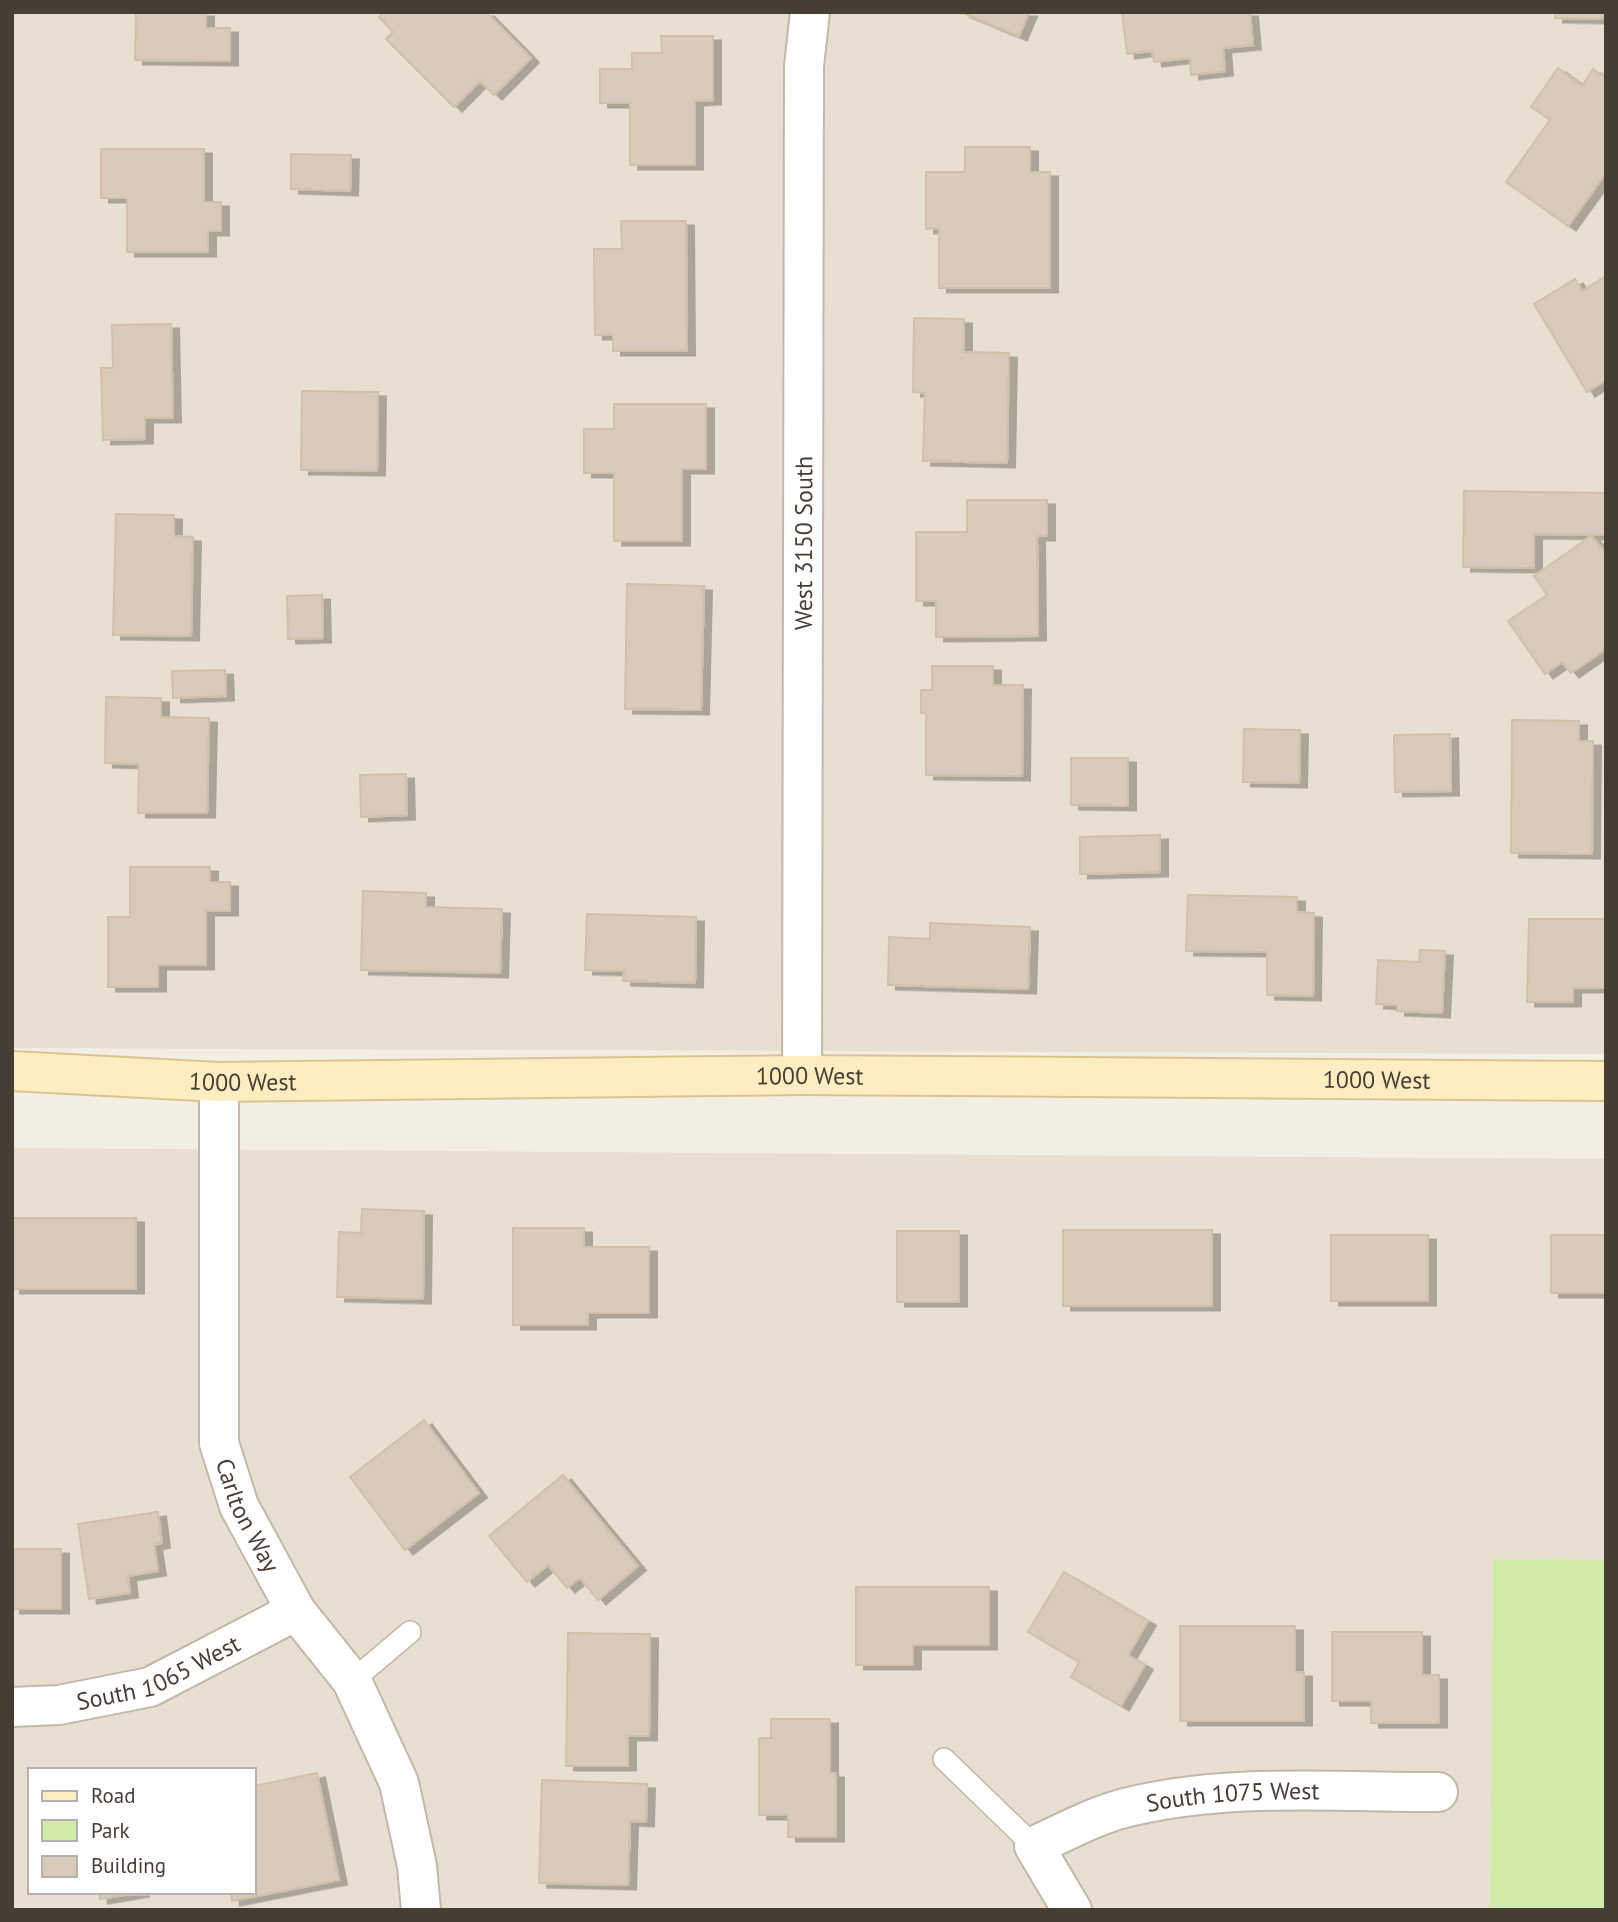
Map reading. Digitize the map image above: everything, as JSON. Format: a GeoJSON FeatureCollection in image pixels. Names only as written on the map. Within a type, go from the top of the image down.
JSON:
{"type":"FeatureCollection","features":[{"type":"Feature","properties":{"kind":"main road","name":"1000 West"},"geometry":{"type":"LineString","coordinates":[[12,1071],[219,1082],[802,1075],[1606,1081]]}},
{"type":"Feature","properties":{"kind":"street","name":"West 3150 South"},"geometry":{"type":"LineString","coordinates":[[802,1075],[804,80],[810,12]]}},
{"type":"Feature","properties":{"kind":"street","name":"Carlton Way"},"geometry":{"type":"LineString","coordinates":[[219,1082],[219,1443],[239,1506],[296,1611],[352,1681],[399,1783],[417,1866],[421,1910]]}},
{"type":"Feature","properties":{"kind":"street","name":"South 1065 West"},"geometry":{"type":"LineString","coordinates":[[12,1707],[59,1704],[150,1687],[296,1611]]}},
{"type":"Feature","properties":{"kind":"street","name":"South 1075 West"},"geometry":{"type":"LineString","coordinates":[[1034,1846],[1130,1806],[1184,1796],[1239,1792],[1438,1792]]}},
{"type":"Feature","properties":{"kind":"street"},"geometry":{"type":"LineString","coordinates":[[1034,1846],[1072,1910]]}},
{"type":"Feature","properties":{"kind":"lane"},"geometry":{"type":"LineString","coordinates":[[352,1681],[410,1632]]}},
{"type":"Feature","properties":{"kind":"lane"},"geometry":{"type":"LineString","coordinates":[[944,1759],[1034,1846]]}},
{"type":"Feature","properties":{"kind":"shaded area"},"geometry":{"type":"Polygon","coordinates":[[[12,12],[1606,12],[1606,1054],[12,1048],[12,12]]]}},
{"type":"Feature","properties":{"kind":"shaded area"},"geometry":{"type":"Polygon","coordinates":[[[12,1148],[1606,1159],[1606,1560],[1493,1559],[1490,1910],[12,1910],[12,1148]]]}},
{"type":"Feature","properties":{"kind":"green space"},"geometry":{"type":"Polygon","coordinates":[[[1493,1559],[1606,1560],[1606,1910],[1490,1910],[1493,1559]]]}},
{"type":"Feature","properties":{"kind":"building"},"geometry":{"type":"Polygon","coordinates":[[[136,12],[206,12],[206,28],[230,28],[230,61],[135,60],[136,12]]]}},
{"type":"Feature","properties":{"kind":"building"},"geometry":{"type":"Polygon","coordinates":[[[384,12],[486,12],[531,58],[494,95],[480,81],[454,107],[386,39],[393,32],[379,17],[384,12]]]}},
{"type":"Feature","properties":{"kind":"building"},"geometry":{"type":"Polygon","coordinates":[[[961,12],[1029,12],[1019,36],[961,12]]]}},
{"type":"Feature","properties":{"kind":"building"},"geometry":{"type":"Polygon","coordinates":[[[1122,12],[1250,12],[1253,45],[1223,48],[1225,71],[1191,75],[1190,58],[1154,62],[1152,51],[1127,54],[1122,12]]]}},
{"type":"Feature","properties":{"kind":"building"},"geometry":{"type":"Polygon","coordinates":[[[1555,12],[1603,12],[1603,19],[1555,18],[1555,12]]]}},
{"type":"Feature","properties":{"kind":"building"},"geometry":{"type":"Polygon","coordinates":[[[661,36],[713,36],[713,100],[695,101],[695,165],[630,165],[630,103],[600,103],[600,69],[632,69],[632,53],[662,53],[661,36]]]}},
{"type":"Feature","properties":{"kind":"building"},"geometry":{"type":"Polygon","coordinates":[[[1558,68],[1582,86],[1593,69],[1606,78],[1606,173],[1568,226],[1506,182],[1550,120],[1531,107],[1558,68]]]}},
{"type":"Feature","properties":{"kind":"building"},"geometry":{"type":"Polygon","coordinates":[[[965,147],[1030,147],[1030,172],[1050,172],[1050,288],[939,288],[939,228],[926,229],[926,172],[965,172],[965,147]]]}},
{"type":"Feature","properties":{"kind":"building"},"geometry":{"type":"Polygon","coordinates":[[[101,149],[204,149],[204,202],[221,202],[221,231],[208,231],[208,252],[127,252],[127,198],[101,198],[101,149]]]}},
{"type":"Feature","properties":{"kind":"building"},"geometry":{"type":"Polygon","coordinates":[[[291,154],[351,155],[350,191],[291,189],[291,154]]]}},
{"type":"Feature","properties":{"kind":"building"},"geometry":{"type":"Polygon","coordinates":[[[621,221],[686,221],[687,351],[613,351],[613,335],[595,335],[594,249],[622,249],[621,221]]]}},
{"type":"Feature","properties":{"kind":"building"},"geometry":{"type":"Polygon","coordinates":[[[1606,276],[1606,380],[1587,392],[1534,304],[1575,279],[1582,291],[1606,276]]]}},
{"type":"Feature","properties":{"kind":"building"},"geometry":{"type":"Polygon","coordinates":[[[914,318],[964,319],[964,352],[1009,353],[1007,463],[923,461],[925,393],[913,392],[914,318]]]}},
{"type":"Feature","properties":{"kind":"building"},"geometry":{"type":"Polygon","coordinates":[[[171,324],[173,418],[145,418],[145,439],[103,440],[101,368],[113,368],[112,325],[171,324]]]}},
{"type":"Feature","properties":{"kind":"building"},"geometry":{"type":"Polygon","coordinates":[[[302,391],[378,392],[377,471],[301,470],[302,391]]]}},
{"type":"Feature","properties":{"kind":"building"},"geometry":{"type":"Polygon","coordinates":[[[614,404],[706,404],[706,469],[682,469],[682,541],[614,541],[614,473],[584,473],[584,429],[614,429],[614,404]]]}},
{"type":"Feature","properties":{"kind":"building"},"geometry":{"type":"Polygon","coordinates":[[[1464,491],[1606,493],[1606,535],[1534,534],[1534,568],[1463,567],[1464,491]]]}},
{"type":"Feature","properties":{"kind":"building"},"geometry":{"type":"Polygon","coordinates":[[[967,500],[1047,500],[1047,536],[1037,536],[1038,636],[936,637],[936,601],[916,601],[916,532],[967,532],[967,500]]]}},
{"type":"Feature","properties":{"kind":"building"},"geometry":{"type":"Polygon","coordinates":[[[116,514],[174,515],[174,536],[193,537],[191,636],[113,635],[116,514]]]}},
{"type":"Feature","properties":{"kind":"building"},"geometry":{"type":"Polygon","coordinates":[[[1591,536],[1606,553],[1606,649],[1571,673],[1562,662],[1545,674],[1508,621],[1547,595],[1534,576],[1591,536]]]}},
{"type":"Feature","properties":{"kind":"building"},"geometry":{"type":"Polygon","coordinates":[[[627,584],[704,586],[701,710],[625,709],[627,584]]]}},
{"type":"Feature","properties":{"kind":"building"},"geometry":{"type":"Polygon","coordinates":[[[322,595],[323,638],[288,639],[287,596],[322,595]]]}},
{"type":"Feature","properties":{"kind":"building"},"geometry":{"type":"Polygon","coordinates":[[[932,666],[993,666],[993,685],[1023,685],[1022,776],[926,775],[926,713],[921,713],[921,690],[932,690],[932,666]]]}},
{"type":"Feature","properties":{"kind":"building"},"geometry":{"type":"Polygon","coordinates":[[[225,670],[226,696],[173,698],[172,671],[225,670]]]}},
{"type":"Feature","properties":{"kind":"building"},"geometry":{"type":"Polygon","coordinates":[[[106,697],[161,698],[161,717],[209,718],[207,813],[138,813],[139,764],[105,763],[106,697]]]}},
{"type":"Feature","properties":{"kind":"building"},"geometry":{"type":"Polygon","coordinates":[[[1512,720],[1579,721],[1579,741],[1593,741],[1592,854],[1511,853],[1512,720]]]}},
{"type":"Feature","properties":{"kind":"building"},"geometry":{"type":"Polygon","coordinates":[[[1244,729],[1300,730],[1299,783],[1243,782],[1244,729]]]}},
{"type":"Feature","properties":{"kind":"building"},"geometry":{"type":"Polygon","coordinates":[[[1450,734],[1451,791],[1395,792],[1394,735],[1450,734]]]}},
{"type":"Feature","properties":{"kind":"building"},"geometry":{"type":"Polygon","coordinates":[[[1071,758],[1128,758],[1128,806],[1071,805],[1071,758]]]}},
{"type":"Feature","properties":{"kind":"building"},"geometry":{"type":"Polygon","coordinates":[[[406,774],[407,815],[361,817],[360,775],[406,774]]]}},
{"type":"Feature","properties":{"kind":"building"},"geometry":{"type":"Polygon","coordinates":[[[1160,835],[1160,872],[1080,874],[1080,837],[1160,835]]]}},
{"type":"Feature","properties":{"kind":"building"},"geometry":{"type":"Polygon","coordinates":[[[130,867],[210,867],[210,882],[230,882],[230,911],[206,911],[206,965],[158,965],[158,987],[108,987],[108,917],[130,917],[130,867]]]}},
{"type":"Feature","properties":{"kind":"building"},"geometry":{"type":"Polygon","coordinates":[[[363,891],[426,893],[426,907],[502,909],[500,973],[361,970],[363,891]]]}},
{"type":"Feature","properties":{"kind":"building"},"geometry":{"type":"Polygon","coordinates":[[[1188,895],[1297,897],[1297,912],[1314,913],[1313,996],[1267,995],[1267,952],[1186,951],[1188,895]]]}},
{"type":"Feature","properties":{"kind":"building"},"geometry":{"type":"Polygon","coordinates":[[[587,914],[696,917],[695,983],[623,981],[624,971],[585,970],[587,914]]]}},
{"type":"Feature","properties":{"kind":"building"},"geometry":{"type":"Polygon","coordinates":[[[1529,919],[1606,919],[1606,988],[1573,988],[1573,1002],[1527,1002],[1529,919]]]}},
{"type":"Feature","properties":{"kind":"building"},"geometry":{"type":"Polygon","coordinates":[[[930,923],[1030,927],[1028,989],[888,985],[889,937],[930,939],[930,923]]]}},
{"type":"Feature","properties":{"kind":"building"},"geometry":{"type":"Polygon","coordinates":[[[1420,950],[1445,951],[1442,1013],[1397,1011],[1397,1005],[1376,1004],[1378,960],[1419,962],[1420,950]]]}},
{"type":"Feature","properties":{"kind":"building"},"geometry":{"type":"Polygon","coordinates":[[[362,1209],[424,1211],[423,1299],[337,1297],[339,1232],[361,1233],[362,1209]]]}},
{"type":"Feature","properties":{"kind":"building"},"geometry":{"type":"Polygon","coordinates":[[[12,1218],[136,1218],[136,1289],[12,1289],[12,1218]]]}},
{"type":"Feature","properties":{"kind":"building"},"geometry":{"type":"Polygon","coordinates":[[[513,1228],[584,1228],[584,1247],[649,1247],[649,1313],[588,1313],[588,1325],[513,1325],[513,1228]]]}},
{"type":"Feature","properties":{"kind":"building"},"geometry":{"type":"Polygon","coordinates":[[[1063,1230],[1212,1230],[1212,1306],[1063,1306],[1063,1230]]]}},
{"type":"Feature","properties":{"kind":"building"},"geometry":{"type":"Polygon","coordinates":[[[897,1231],[959,1231],[959,1302],[897,1302],[897,1231]]]}},
{"type":"Feature","properties":{"kind":"building"},"geometry":{"type":"Polygon","coordinates":[[[1331,1235],[1428,1235],[1428,1301],[1331,1301],[1331,1235]]]}},
{"type":"Feature","properties":{"kind":"building"},"geometry":{"type":"Polygon","coordinates":[[[1551,1235],[1606,1235],[1606,1293],[1551,1293],[1551,1235]]]}},
{"type":"Feature","properties":{"kind":"building"},"geometry":{"type":"Polygon","coordinates":[[[424,1420],[479,1493],[405,1550],[350,1477],[424,1420]]]}},
{"type":"Feature","properties":{"kind":"building"},"geometry":{"type":"Polygon","coordinates":[[[563,1475],[638,1566],[598,1600],[580,1578],[567,1588],[548,1565],[527,1582],[489,1536],[563,1475]]]}},
{"type":"Feature","properties":{"kind":"building"},"geometry":{"type":"Polygon","coordinates":[[[158,1512],[162,1543],[154,1545],[158,1571],[128,1576],[130,1593],[89,1599],[78,1524],[158,1512]]]}},
{"type":"Feature","properties":{"kind":"building"},"geometry":{"type":"Polygon","coordinates":[[[12,1549],[61,1549],[61,1609],[12,1609],[12,1549]]]}},
{"type":"Feature","properties":{"kind":"building"},"geometry":{"type":"Polygon","coordinates":[[[1064,1572],[1148,1621],[1128,1655],[1145,1665],[1121,1706],[1071,1677],[1079,1662],[1028,1632],[1064,1572]]]}},
{"type":"Feature","properties":{"kind":"building"},"geometry":{"type":"Polygon","coordinates":[[[856,1587],[989,1587],[989,1645],[913,1645],[913,1665],[856,1665],[856,1587]]]}},
{"type":"Feature","properties":{"kind":"building"},"geometry":{"type":"Polygon","coordinates":[[[1180,1626],[1295,1626],[1295,1672],[1304,1672],[1304,1721],[1180,1721],[1180,1626]]]}},
{"type":"Feature","properties":{"kind":"building"},"geometry":{"type":"Polygon","coordinates":[[[1332,1632],[1422,1632],[1422,1675],[1439,1675],[1439,1723],[1371,1723],[1371,1701],[1332,1701],[1332,1632]]]}},
{"type":"Feature","properties":{"kind":"building"},"geometry":{"type":"Polygon","coordinates":[[[568,1633],[650,1634],[649,1736],[628,1736],[628,1766],[566,1766],[568,1633]]]}},
{"type":"Feature","properties":{"kind":"building"},"geometry":{"type":"Polygon","coordinates":[[[771,1719],[830,1719],[830,1773],[836,1773],[836,1837],[788,1837],[788,1815],[759,1815],[759,1738],[771,1738],[771,1719]]]}},
{"type":"Feature","properties":{"kind":"building"},"geometry":{"type":"Polygon","coordinates":[[[317,1773],[339,1880],[232,1901],[231,1894],[256,1894],[256,1786],[317,1773]]]}},
{"type":"Feature","properties":{"kind":"building"},"geometry":{"type":"Polygon","coordinates":[[[542,1780],[647,1784],[646,1822],[630,1821],[628,1885],[539,1883],[542,1780]]]}},
{"type":"Feature","properties":{"kind":"building"},"geometry":{"type":"Polygon","coordinates":[[[99,1894],[130,1894],[100,1899],[99,1894]]]}}]}
